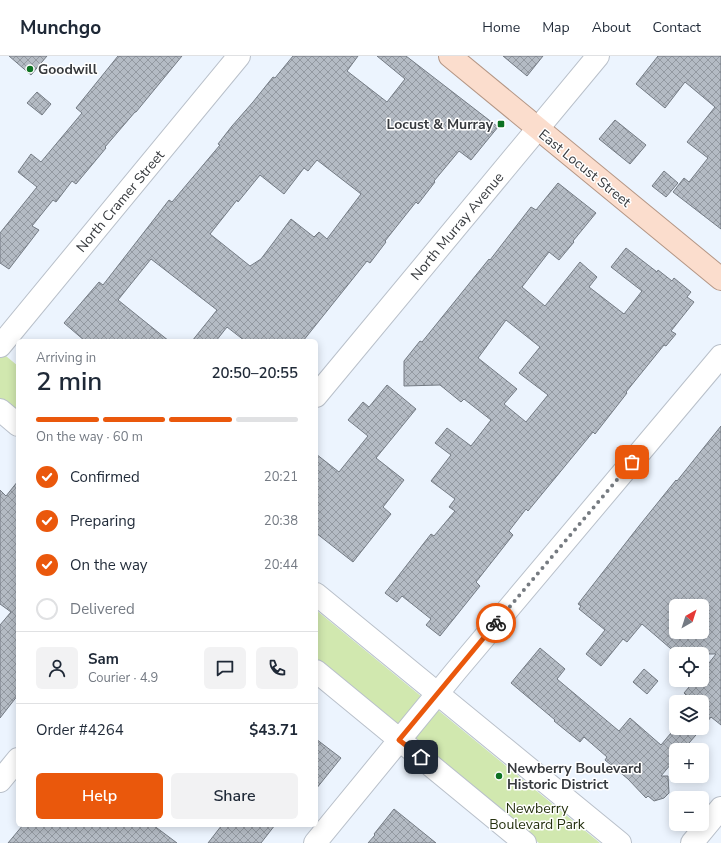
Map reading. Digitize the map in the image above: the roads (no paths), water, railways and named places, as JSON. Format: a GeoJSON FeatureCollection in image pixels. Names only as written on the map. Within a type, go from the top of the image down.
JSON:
{"type":"FeatureCollection","features":[{"type":"Feature","properties":{"kind":"main road","name":"East Locust Street"},"geometry":{"type":"LineString","coordinates":[[450,56],[721,279]]}},
{"type":"Feature","properties":{"kind":"street","name":"North Cramer Street"},"geometry":{"type":"LineString","coordinates":[[6,343],[240,56]]}},
{"type":"Feature","properties":{"kind":"street","name":"North Murray Avenue"},"geometry":{"type":"LineString","coordinates":[[318,394],[598,56]]}},
{"type":"Feature","properties":{"kind":"street"},"geometry":{"type":"LineString","coordinates":[[315,843],[399,740],[721,356]]}},
{"type":"Feature","properties":{"kind":"street"},"geometry":{"type":"LineString","coordinates":[[0,410],[16,423]]}},
{"type":"Feature","properties":{"kind":"street"},"geometry":{"type":"LineString","coordinates":[[318,596],[620,843]]}},
{"type":"Feature","properties":{"kind":"street"},"geometry":{"type":"LineString","coordinates":[[318,673],[525,843]]}},
{"type":"Feature","properties":{"kind":"street"},"geometry":{"type":"LineString","coordinates":[[0,781],[16,761]]}},
{"type":"Feature","properties":{"kind":"street"},"geometry":{"type":"LineString","coordinates":[[692,843],[721,808]]}},
{"type":"Feature","properties":{"kind":"place","name":"Goodwill"},"geometry":{"type":"Point","coordinates":[30,69]}},
{"type":"Feature","properties":{"kind":"place","name":"Locust & Murray"},"geometry":{"type":"Point","coordinates":[501,124]}},
{"type":"Feature","properties":{"kind":"place","name":"Newberry Boulevard Historic District"},"geometry":{"type":"Point","coordinates":[499,776]}},
{"type":"Feature","properties":{"kind":"park label","name":"Newberry Boulevard Park"},"geometry":{"type":"Point","coordinates":[537,816]}}]}
